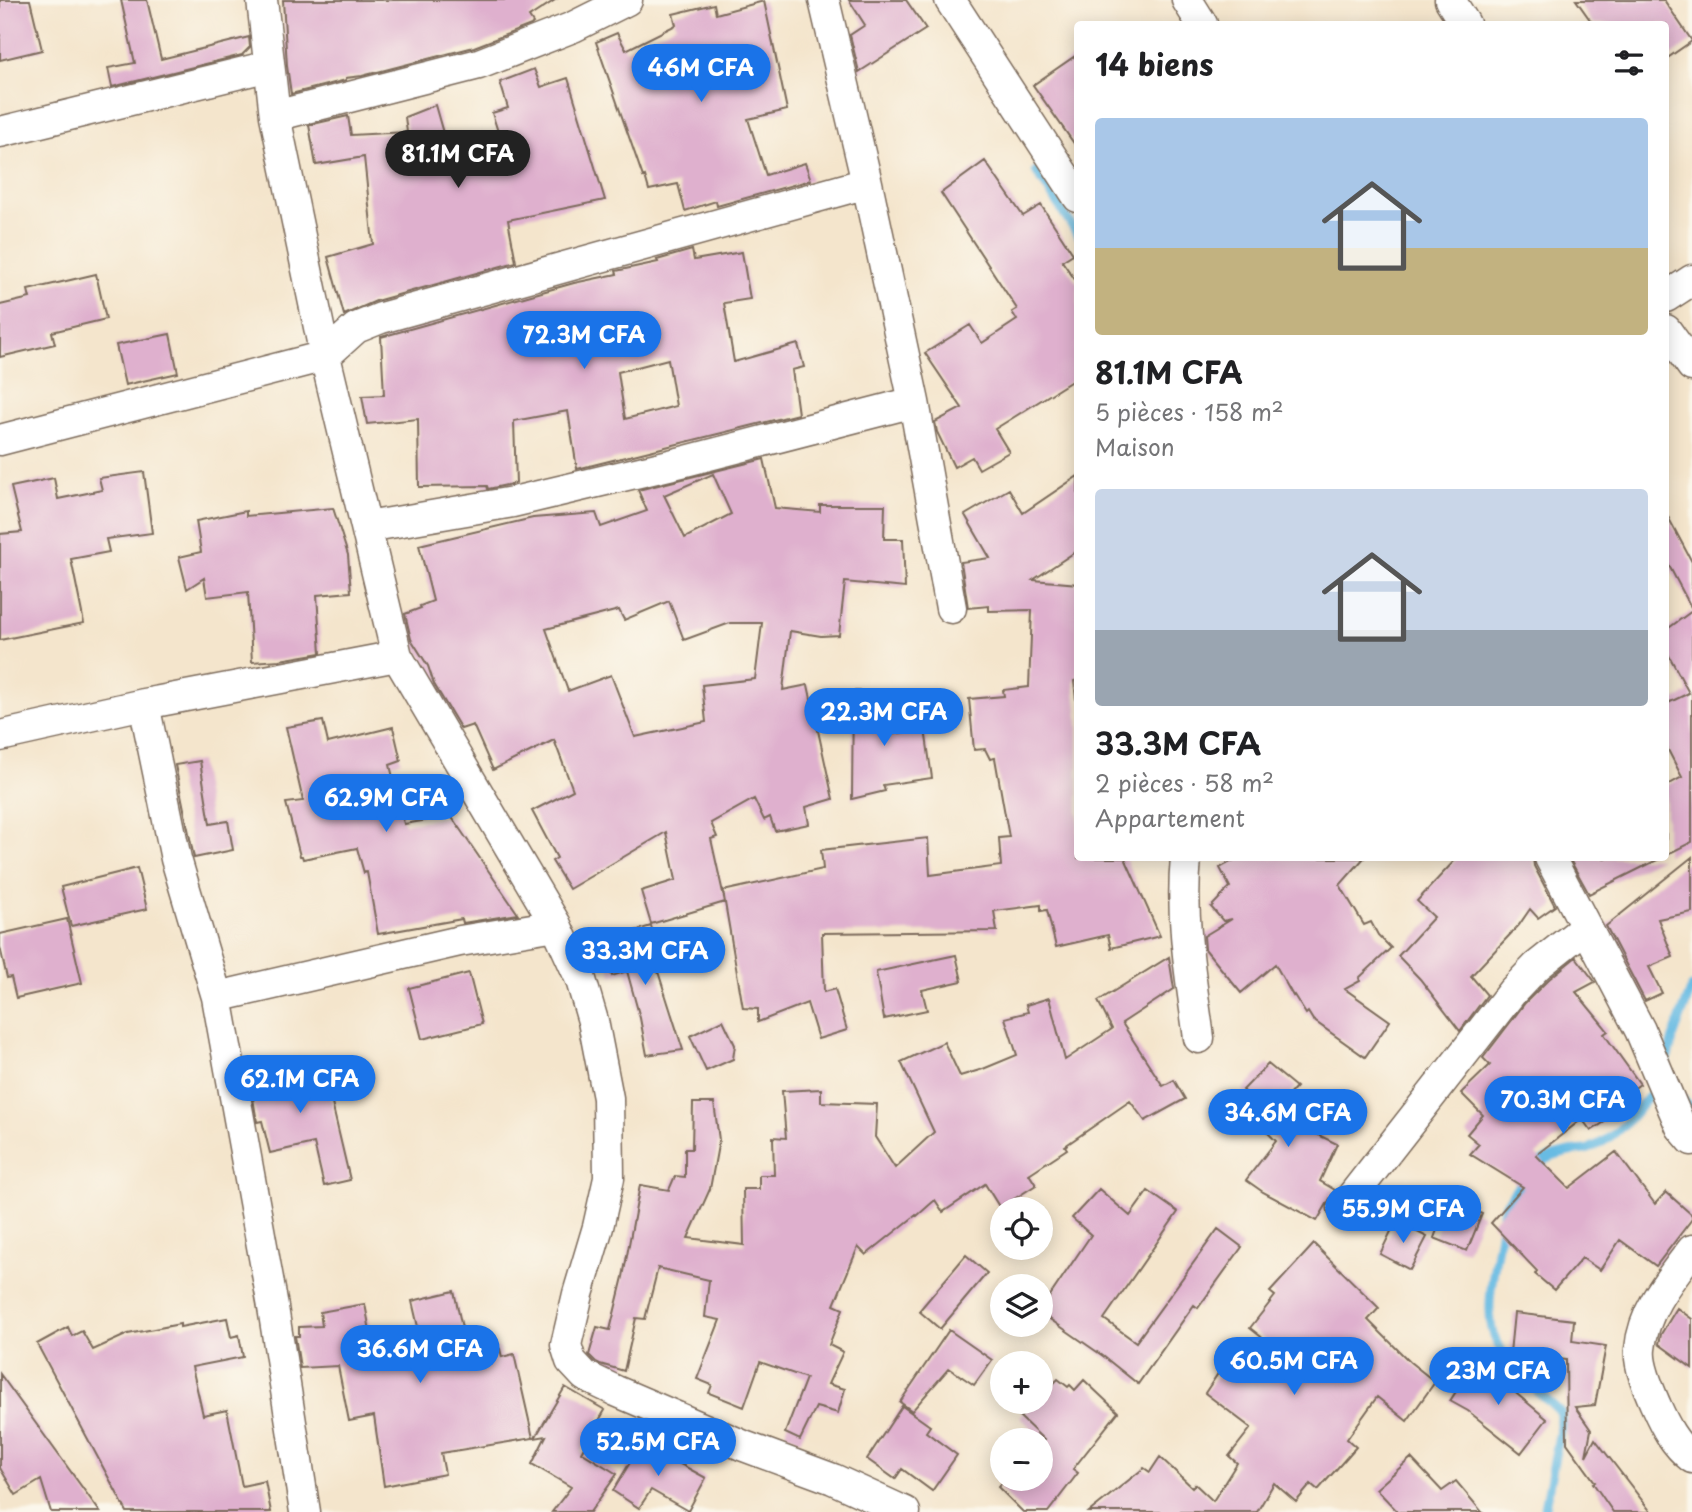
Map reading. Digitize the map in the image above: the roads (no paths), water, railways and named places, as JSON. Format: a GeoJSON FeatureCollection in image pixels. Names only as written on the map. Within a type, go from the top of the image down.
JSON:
{"type":"FeatureCollection","features":[{"type":"Feature","properties":{"kind":"street"},"geometry":{"type":"LineString","coordinates":[[261,0],[275,116],[326,356],[397,656],[556,925],[581,980],[590,1011],[608,1098],[609,1178],[566,1345],[571,1361],[585,1376],[616,1391],[744,1446],[833,1479],[905,1512]]}},
{"type":"Feature","properties":{"kind":"street"},"geometry":{"type":"LineString","coordinates":[[275,116],[479,64],[573,27],[627,0]]}},
{"type":"Feature","properties":{"kind":"street"},"geometry":{"type":"LineString","coordinates":[[824,0],[914,402],[951,607]]}},
{"type":"Feature","properties":{"kind":"street"},"geometry":{"type":"LineString","coordinates":[[950,0],[1074,191]]}},
{"type":"Feature","properties":{"kind":"street"},"geometry":{"type":"LineString","coordinates":[[1187,0],[1200,21]]}},
{"type":"Feature","properties":{"kind":"street"},"geometry":{"type":"LineString","coordinates":[[1450,0],[1463,21]]}},
{"type":"Feature","properties":{"kind":"street"},"geometry":{"type":"LineString","coordinates":[[0,131],[269,66]]}},
{"type":"Feature","properties":{"kind":"street"},"geometry":{"type":"LineString","coordinates":[[0,440],[326,356],[356,328],[381,318],[867,183]]}},
{"type":"Feature","properties":{"kind":"street"},"geometry":{"type":"LineString","coordinates":[[1669,295],[1692,280]]}},
{"type":"Feature","properties":{"kind":"street"},"geometry":{"type":"LineString","coordinates":[[1669,334],[1692,366]]}},
{"type":"Feature","properties":{"kind":"street"},"geometry":{"type":"LineString","coordinates":[[367,527],[513,502],[914,402]]}},
{"type":"Feature","properties":{"kind":"street"},"geometry":{"type":"LineString","coordinates":[[0,736],[144,704],[397,656]]}},
{"type":"Feature","properties":{"kind":"street"},"geometry":{"type":"LineString","coordinates":[[144,704],[176,859],[217,997],[272,1301],[305,1512]]}},
{"type":"Feature","properties":{"kind":"street"},"geometry":{"type":"LineString","coordinates":[[1186,861],[1184,882],[1188,954],[1199,1038]]}},
{"type":"Feature","properties":{"kind":"street"},"geometry":{"type":"LineString","coordinates":[[1552,861],[1640,1030],[1681,1127],[1692,1140]]}},
{"type":"Feature","properties":{"kind":"street"},"geometry":{"type":"LineString","coordinates":[[217,997],[460,941],[556,925]]}},
{"type":"Feature","properties":{"kind":"street"},"geometry":{"type":"LineString","coordinates":[[1343,1208],[1512,992],[1537,966],[1586,927]]}},
{"type":"Feature","properties":{"kind":"street"},"geometry":{"type":"LineString","coordinates":[[1692,1250],[1647,1317],[1639,1350],[1646,1382],[1665,1427],[1680,1449],[1692,1458]]}},
{"type":"Feature","properties":{"kind":"waterway"},"geometry":{"type":"LineString","coordinates":[[1036,171],[1074,229]]}},
{"type":"Feature","properties":{"kind":"waterway"},"geometry":{"type":"LineString","coordinates":[[1665,1068],[1692,987]]}},
{"type":"Feature","properties":{"kind":"waterway"},"geometry":{"type":"LineString","coordinates":[[1535,1167],[1554,1156],[1587,1150],[1601,1143],[1628,1120],[1658,1084]]}},
{"type":"Feature","properties":{"kind":"waterway"},"geometry":{"type":"LineString","coordinates":[[1680,1097],[1692,1109]]}},
{"type":"Feature","properties":{"kind":"waterway"},"geometry":{"type":"LineString","coordinates":[[1525,1177],[1505,1205],[1492,1283],[1490,1317],[1498,1345],[1506,1357],[1526,1381],[1561,1413],[1544,1512]]}}]}
